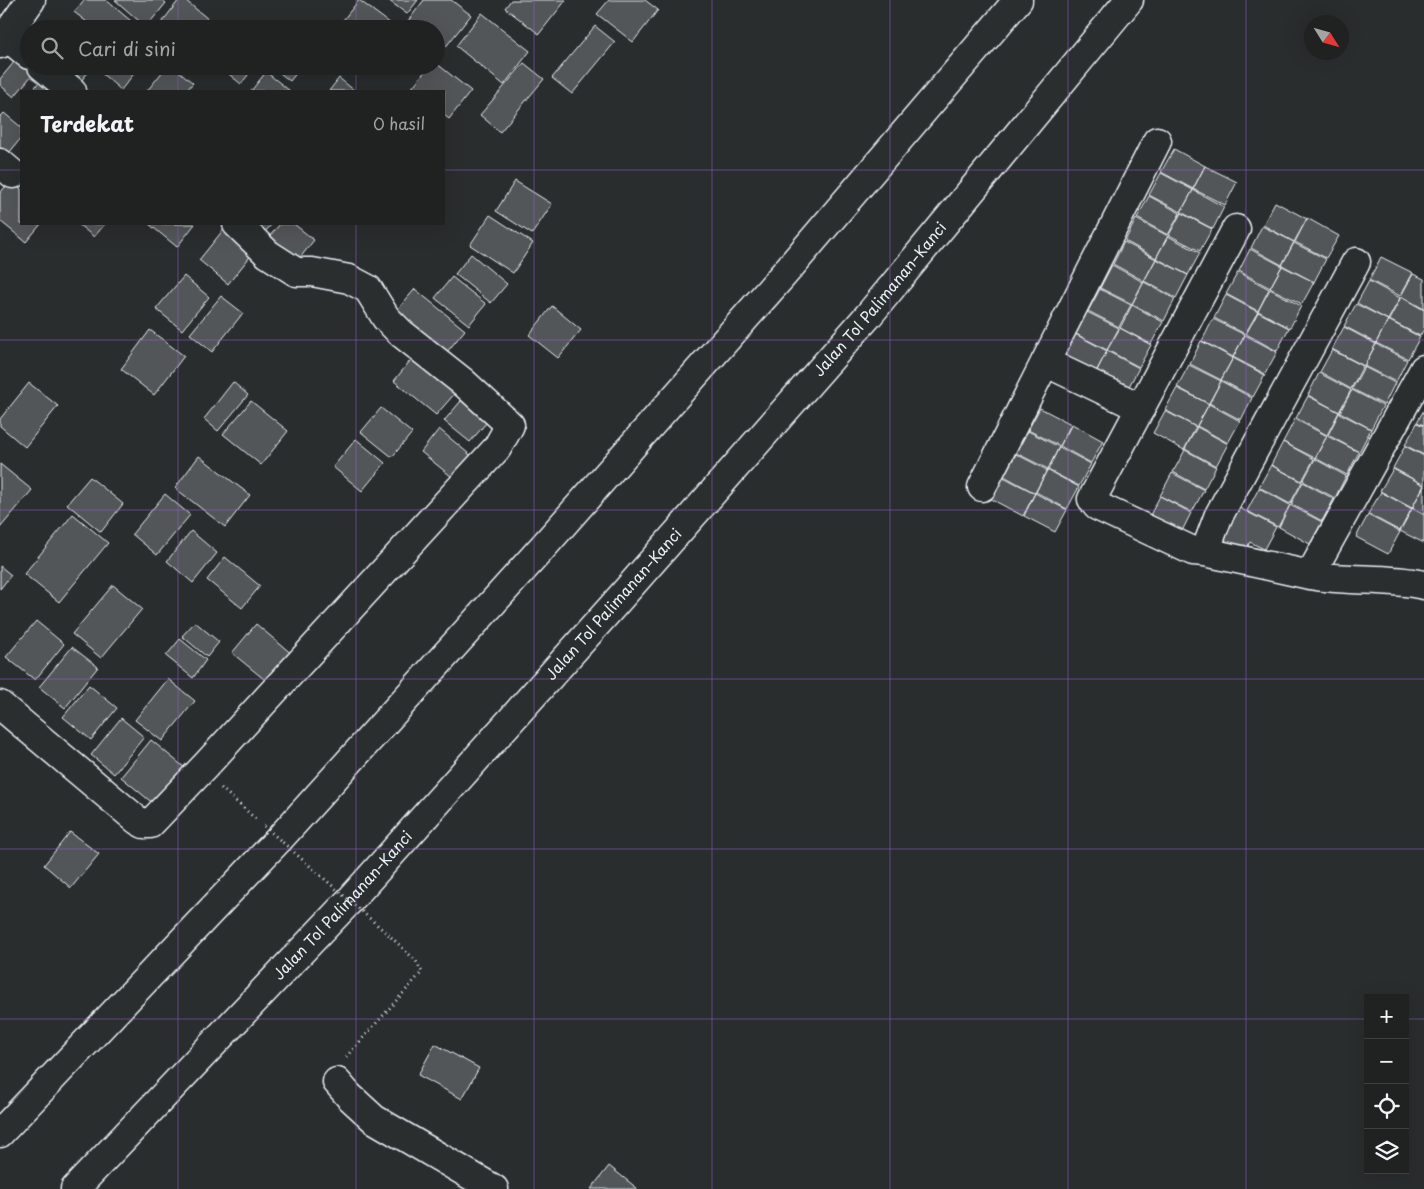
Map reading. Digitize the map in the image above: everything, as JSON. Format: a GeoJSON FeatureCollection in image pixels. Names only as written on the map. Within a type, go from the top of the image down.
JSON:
{"type":"FeatureCollection","features":[{"type":"Feature","properties":{"kind":"main road"},"geometry":{"type":"LineString","coordinates":[[20,50],[3,40],[31,0]]}},
{"type":"Feature","properties":{"kind":"main road"},"geometry":{"type":"LineString","coordinates":[[0,1133],[281,836],[543,547],[784,274],[1018,0]]}},
{"type":"Feature","properties":{"kind":"main road","name":"Jalan Tol Palimanan–Kanci"},"geometry":{"type":"LineString","coordinates":[[75,1189],[351,899],[606,615],[868,316],[1129,0]]}},
{"type":"Feature","properties":{"kind":"main road"},"geometry":{"type":"LineString","coordinates":[[53,75],[71,90]]}},
{"type":"Feature","properties":{"kind":"main road"},"geometry":{"type":"LineString","coordinates":[[982,487],[1157,141]]}},
{"type":"Feature","properties":{"kind":"main road"},"geometry":{"type":"LineString","coordinates":[[0,705],[137,820],[144,824],[150,824],[497,448],[510,425],[463,382],[400,332],[386,318],[368,289],[349,279],[312,272],[296,272],[268,254],[238,225]]}},
{"type":"Feature","properties":{"kind":"main road"},"geometry":{"type":"LineString","coordinates":[[1236,229],[1092,499],[1097,506],[1193,551],[1310,575],[1352,581],[1406,581],[1424,585]]}},
{"type":"Feature","properties":{"kind":"main road"},"geometry":{"type":"LineString","coordinates":[[1205,552],[1218,517],[1356,262]]}},
{"type":"Feature","properties":{"kind":"main road"},"geometry":{"type":"LineString","coordinates":[[1045,362],[1141,408]]}},
{"type":"Feature","properties":{"kind":"main road"},"geometry":{"type":"LineString","coordinates":[[1310,575],[1424,369]]}},
{"type":"Feature","properties":{"kind":"main road"},"geometry":{"type":"LineString","coordinates":[[337,1082],[349,1096],[374,1118],[494,1189]]}},
{"type":"Feature","properties":{"kind":"path"},"geometry":{"type":"LineString","coordinates":[[264,826],[391,937],[416,961],[422,972],[340,1064],[337,1082]]}},
{"type":"Feature","properties":{"kind":"building"},"geometry":{"type":"Polygon","coordinates":[[[84,0],[106,0],[130,20],[84,20],[74,12],[84,0]]]}},
{"type":"Feature","properties":{"kind":"building"},"geometry":{"type":"Polygon","coordinates":[[[115,0],[162,0],[166,3],[152,20],[138,20],[115,0]]]}},
{"type":"Feature","properties":{"kind":"building"},"geometry":{"type":"Polygon","coordinates":[[[179,0],[185,0],[209,20],[164,20],[179,0]]]}},
{"type":"Feature","properties":{"kind":"building"},"geometry":{"type":"Polygon","coordinates":[[[359,0],[386,20],[343,20],[359,0]]]}},
{"type":"Feature","properties":{"kind":"building"},"geometry":{"type":"Polygon","coordinates":[[[388,0],[418,0],[407,14],[388,0]]]}},
{"type":"Feature","properties":{"kind":"building"},"geometry":{"type":"Polygon","coordinates":[[[424,0],[451,0],[471,15],[445,48],[445,20],[409,20],[424,0]]]}},
{"type":"Feature","properties":{"kind":"building"},"geometry":{"type":"Polygon","coordinates":[[[511,0],[566,0],[539,34],[505,8],[511,0]]]}},
{"type":"Feature","properties":{"kind":"building"},"geometry":{"type":"Polygon","coordinates":[[[609,0],[645,0],[658,10],[633,42],[597,14],[609,0]]]}},
{"type":"Feature","properties":{"kind":"building"},"geometry":{"type":"Polygon","coordinates":[[[482,13],[530,51],[504,85],[456,46],[482,13]]]}},
{"type":"Feature","properties":{"kind":"building"},"geometry":{"type":"Polygon","coordinates":[[[595,26],[615,42],[572,94],[552,78],[595,26]]]}},
{"type":"Feature","properties":{"kind":"building"},"geometry":{"type":"Polygon","coordinates":[[[20,55],[20,75],[32,75],[14,97],[0,85],[0,79],[20,55]]]}},
{"type":"Feature","properties":{"kind":"building"},"geometry":{"type":"Polygon","coordinates":[[[524,63],[544,79],[500,132],[480,115],[524,63]]]}},
{"type":"Feature","properties":{"kind":"building"},"geometry":{"type":"Polygon","coordinates":[[[445,70],[471,91],[449,119],[445,116],[445,90],[411,89],[422,75],[445,75],[445,70]]]}},
{"type":"Feature","properties":{"kind":"building"},"geometry":{"type":"Polygon","coordinates":[[[56,75],[86,75],[74,90],[56,75]]]}},
{"type":"Feature","properties":{"kind":"building"},"geometry":{"type":"Polygon","coordinates":[[[104,75],[133,75],[121,90],[104,75]]]}},
{"type":"Feature","properties":{"kind":"building"},"geometry":{"type":"Polygon","coordinates":[[[160,75],[184,75],[193,83],[187,90],[148,90],[160,75]]]}},
{"type":"Feature","properties":{"kind":"building"},"geometry":{"type":"Polygon","coordinates":[[[230,75],[248,75],[241,84],[230,75]]]}},
{"type":"Feature","properties":{"kind":"building"},"geometry":{"type":"Polygon","coordinates":[[[264,75],[270,75],[289,90],[252,90],[264,75]]]}},
{"type":"Feature","properties":{"kind":"building"},"geometry":{"type":"Polygon","coordinates":[[[282,75],[295,75],[290,81],[282,75]]]}},
{"type":"Feature","properties":{"kind":"building"},"geometry":{"type":"Polygon","coordinates":[[[43,77],[59,90],[33,90],[43,77]]]}},
{"type":"Feature","properties":{"kind":"building"},"geometry":{"type":"Polygon","coordinates":[[[339,78],[354,90],[330,90],[339,78]]]}},
{"type":"Feature","properties":{"kind":"building"},"geometry":{"type":"Polygon","coordinates":[[[4,113],[20,126],[20,139],[6,157],[0,152],[0,117],[4,113]]]}},
{"type":"Feature","properties":{"kind":"building"},"geometry":{"type":"Polygon","coordinates":[[[1174,149],[1205,166],[1193,189],[1161,172],[1174,149]]]}},
{"type":"Feature","properties":{"kind":"building"},"geometry":{"type":"Polygon","coordinates":[[[1205,166],[1237,182],[1225,205],[1193,189],[1205,166]]]}},
{"type":"Feature","properties":{"kind":"building"},"geometry":{"type":"Polygon","coordinates":[[[1161,173],[1193,190],[1181,212],[1149,195],[1161,173]]]}},
{"type":"Feature","properties":{"kind":"building"},"geometry":{"type":"Polygon","coordinates":[[[11,180],[20,188],[20,225],[40,225],[26,242],[0,221],[0,193],[11,180]]]}},
{"type":"Feature","properties":{"kind":"building"},"geometry":{"type":"Polygon","coordinates":[[[515,181],[552,204],[532,234],[496,211],[515,181]]]}},
{"type":"Feature","properties":{"kind":"building"},"geometry":{"type":"Polygon","coordinates":[[[1193,190],[1224,207],[1213,229],[1181,212],[1193,190]]]}},
{"type":"Feature","properties":{"kind":"building"},"geometry":{"type":"Polygon","coordinates":[[[1149,196],[1180,213],[1168,235],[1137,218],[1149,196]]]}},
{"type":"Feature","properties":{"kind":"building"},"geometry":{"type":"Polygon","coordinates":[[[1275,202],[1307,219],[1294,242],[1263,225],[1275,202]]]}},
{"type":"Feature","properties":{"kind":"building"},"geometry":{"type":"Polygon","coordinates":[[[1181,213],[1212,229],[1200,251],[1169,235],[1181,213]]]}},
{"type":"Feature","properties":{"kind":"building"},"geometry":{"type":"Polygon","coordinates":[[[490,215],[533,243],[513,273],[470,245],[490,215]]]}},
{"type":"Feature","properties":{"kind":"building"},"geometry":{"type":"Polygon","coordinates":[[[1307,218],[1339,236],[1326,258],[1295,242],[1307,218]]]}},
{"type":"Feature","properties":{"kind":"building"},"geometry":{"type":"Polygon","coordinates":[[[1136,219],[1168,236],[1156,258],[1125,241],[1136,219]]]}},
{"type":"Feature","properties":{"kind":"building"},"geometry":{"type":"Polygon","coordinates":[[[79,225],[104,225],[94,237],[79,225]]]}},
{"type":"Feature","properties":{"kind":"building"},"geometry":{"type":"Polygon","coordinates":[[[150,225],[194,225],[177,247],[150,225]]]}},
{"type":"Feature","properties":{"kind":"building"},"geometry":{"type":"Polygon","coordinates":[[[227,225],[257,248],[228,284],[199,260],[227,225]]]}},
{"type":"Feature","properties":{"kind":"building"},"geometry":{"type":"Polygon","coordinates":[[[257,225],[271,225],[265,232],[257,225]]]}},
{"type":"Feature","properties":{"kind":"building"},"geometry":{"type":"Polygon","coordinates":[[[279,225],[295,225],[314,240],[292,268],[263,244],[279,225]]]}},
{"type":"Feature","properties":{"kind":"building"},"geometry":{"type":"Polygon","coordinates":[[[1262,226],[1294,242],[1282,265],[1251,248],[1262,226]]]}},
{"type":"Feature","properties":{"kind":"building"},"geometry":{"type":"Polygon","coordinates":[[[1168,236],[1200,253],[1188,275],[1156,258],[1168,236]]]}},
{"type":"Feature","properties":{"kind":"building"},"geometry":{"type":"Polygon","coordinates":[[[1124,242],[1156,259],[1144,281],[1113,264],[1124,242]]]}},
{"type":"Feature","properties":{"kind":"building"},"geometry":{"type":"Polygon","coordinates":[[[1294,243],[1326,259],[1314,282],[1282,265],[1294,243]]]}},
{"type":"Feature","properties":{"kind":"building"},"geometry":{"type":"Polygon","coordinates":[[[1250,249],[1282,266],[1270,288],[1239,271],[1250,249]]]}},
{"type":"Feature","properties":{"kind":"building"},"geometry":{"type":"Polygon","coordinates":[[[471,254],[507,284],[491,303],[455,274],[471,254]]]}},
{"type":"Feature","properties":{"kind":"building"},"geometry":{"type":"Polygon","coordinates":[[[1381,257],[1413,273],[1400,296],[1369,280],[1381,257]]]}},
{"type":"Feature","properties":{"kind":"building"},"geometry":{"type":"Polygon","coordinates":[[[1156,259],[1188,275],[1176,298],[1144,281],[1156,259]]]}},
{"type":"Feature","properties":{"kind":"building"},"geometry":{"type":"Polygon","coordinates":[[[1112,265],[1143,282],[1132,304],[1100,288],[1112,265]]]}},
{"type":"Feature","properties":{"kind":"building"},"geometry":{"type":"Polygon","coordinates":[[[1282,266],[1314,282],[1302,304],[1270,288],[1282,266]]]}},
{"type":"Feature","properties":{"kind":"building"},"geometry":{"type":"Polygon","coordinates":[[[1238,272],[1269,289],[1258,311],[1226,294],[1238,272]]]}},
{"type":"Feature","properties":{"kind":"building"},"geometry":{"type":"Polygon","coordinates":[[[1413,274],[1424,279],[1424,309],[1401,296],[1413,274]]]}},
{"type":"Feature","properties":{"kind":"building"},"geometry":{"type":"Polygon","coordinates":[[[184,276],[209,297],[182,330],[156,309],[184,276]]]}},
{"type":"Feature","properties":{"kind":"building"},"geometry":{"type":"Polygon","coordinates":[[[452,277],[486,304],[469,325],[435,298],[452,277]]]}},
{"type":"Feature","properties":{"kind":"building"},"geometry":{"type":"Polygon","coordinates":[[[1369,281],[1400,298],[1388,320],[1357,303],[1369,281]]]}},
{"type":"Feature","properties":{"kind":"building"},"geometry":{"type":"Polygon","coordinates":[[[1144,282],[1175,299],[1164,321],[1132,304],[1144,282]]]}},
{"type":"Feature","properties":{"kind":"building"},"geometry":{"type":"Polygon","coordinates":[[[415,289],[465,330],[442,358],[391,317],[415,289]]]}},
{"type":"Feature","properties":{"kind":"building"},"geometry":{"type":"Polygon","coordinates":[[[1100,289],[1131,305],[1119,327],[1088,311],[1100,289]]]}},
{"type":"Feature","properties":{"kind":"building"},"geometry":{"type":"Polygon","coordinates":[[[1270,289],[1301,306],[1290,328],[1258,311],[1270,289]]]}},
{"type":"Feature","properties":{"kind":"building"},"geometry":{"type":"Polygon","coordinates":[[[1226,295],[1258,312],[1245,334],[1214,318],[1226,295]]]}},
{"type":"Feature","properties":{"kind":"building"},"geometry":{"type":"Polygon","coordinates":[[[221,296],[243,313],[212,352],[190,334],[221,296]]]}},
{"type":"Feature","properties":{"kind":"building"},"geometry":{"type":"Polygon","coordinates":[[[1401,297],[1424,310],[1424,329],[1420,336],[1389,320],[1401,297]]]}},
{"type":"Feature","properties":{"kind":"building"},"geometry":{"type":"Polygon","coordinates":[[[1356,304],[1388,320],[1376,343],[1344,326],[1356,304]]]}},
{"type":"Feature","properties":{"kind":"building"},"geometry":{"type":"Polygon","coordinates":[[[1132,305],[1163,322],[1151,344],[1120,328],[1132,305]]]}},
{"type":"Feature","properties":{"kind":"building"},"geometry":{"type":"Polygon","coordinates":[[[552,306],[581,330],[558,358],[529,335],[552,306]]]}},
{"type":"Feature","properties":{"kind":"building"},"geometry":{"type":"Polygon","coordinates":[[[1087,312],[1119,328],[1107,350],[1076,334],[1087,312]]]}},
{"type":"Feature","properties":{"kind":"building"},"geometry":{"type":"Polygon","coordinates":[[[1258,312],[1289,328],[1277,351],[1246,334],[1258,312]]]}},
{"type":"Feature","properties":{"kind":"building"},"geometry":{"type":"Polygon","coordinates":[[[1213,319],[1245,335],[1233,357],[1202,341],[1213,319]]]}},
{"type":"Feature","properties":{"kind":"building"},"geometry":{"type":"Polygon","coordinates":[[[1388,320],[1420,337],[1408,359],[1376,343],[1388,320]]]}},
{"type":"Feature","properties":{"kind":"building"},"geometry":{"type":"Polygon","coordinates":[[[1344,327],[1376,344],[1364,366],[1332,349],[1344,327]]]}},
{"type":"Feature","properties":{"kind":"building"},"geometry":{"type":"Polygon","coordinates":[[[1120,328],[1151,345],[1139,367],[1107,350],[1120,328]]]}},
{"type":"Feature","properties":{"kind":"building"},"geometry":{"type":"Polygon","coordinates":[[[150,330],[184,356],[154,395],[121,369],[150,330]]]}},
{"type":"Feature","properties":{"kind":"building"},"geometry":{"type":"Polygon","coordinates":[[[1075,334],[1107,351],[1095,374],[1064,357],[1075,334]]]}},
{"type":"Feature","properties":{"kind":"building"},"geometry":{"type":"Polygon","coordinates":[[[1245,335],[1277,352],[1265,374],[1233,357],[1245,335]]]}},
{"type":"Feature","properties":{"kind":"building"},"geometry":{"type":"Polygon","coordinates":[[[1201,341],[1233,358],[1221,380],[1190,364],[1201,341]]]}},
{"type":"Feature","properties":{"kind":"building"},"geometry":{"type":"Polygon","coordinates":[[[1376,344],[1407,360],[1396,382],[1364,366],[1376,344]]]}},
{"type":"Feature","properties":{"kind":"building"},"geometry":{"type":"Polygon","coordinates":[[[1332,350],[1363,366],[1351,389],[1320,372],[1332,350]]]}},
{"type":"Feature","properties":{"kind":"building"},"geometry":{"type":"Polygon","coordinates":[[[1107,351],[1139,368],[1127,390],[1095,374],[1107,351]]]}},
{"type":"Feature","properties":{"kind":"building"},"geometry":{"type":"Polygon","coordinates":[[[414,356],[457,391],[436,415],[394,381],[414,356]]]}},
{"type":"Feature","properties":{"kind":"building"},"geometry":{"type":"Polygon","coordinates":[[[1233,358],[1265,375],[1253,397],[1221,380],[1233,358]]]}},
{"type":"Feature","properties":{"kind":"building"},"geometry":{"type":"Polygon","coordinates":[[[1189,365],[1221,381],[1209,404],[1177,387],[1189,365]]]}},
{"type":"Feature","properties":{"kind":"building"},"geometry":{"type":"Polygon","coordinates":[[[1364,367],[1395,383],[1384,405],[1352,389],[1364,367]]]}},
{"type":"Feature","properties":{"kind":"building"},"geometry":{"type":"Polygon","coordinates":[[[1319,373],[1351,390],[1339,412],[1308,395],[1319,373]]]}},
{"type":"Feature","properties":{"kind":"building"},"geometry":{"type":"Polygon","coordinates":[[[1221,381],[1252,398],[1241,420],[1209,403],[1221,381]]]}},
{"type":"Feature","properties":{"kind":"building"},"geometry":{"type":"Polygon","coordinates":[[[233,382],[248,395],[218,431],[204,419],[233,382]]]}},
{"type":"Feature","properties":{"kind":"building"},"geometry":{"type":"Polygon","coordinates":[[[29,383],[58,406],[25,447],[0,426],[0,419],[29,383]]]}},
{"type":"Feature","properties":{"kind":"building"},"geometry":{"type":"Polygon","coordinates":[[[1177,388],[1209,404],[1196,427],[1165,410],[1177,388]]]}},
{"type":"Feature","properties":{"kind":"building"},"geometry":{"type":"Polygon","coordinates":[[[1352,390],[1383,406],[1371,429],[1340,412],[1352,390]]]}},
{"type":"Feature","properties":{"kind":"building"},"geometry":{"type":"Polygon","coordinates":[[[466,395],[492,416],[470,442],[444,421],[466,395]]]}},
{"type":"Feature","properties":{"kind":"building"},"geometry":{"type":"Polygon","coordinates":[[[1308,396],[1339,412],[1327,435],[1296,418],[1308,396]]]}},
{"type":"Feature","properties":{"kind":"building"},"geometry":{"type":"Polygon","coordinates":[[[251,401],[288,431],[261,465],[223,434],[251,401]]]}},
{"type":"Feature","properties":{"kind":"building"},"geometry":{"type":"Polygon","coordinates":[[[1209,404],[1240,421],[1228,443],[1197,426],[1209,404]]]}},
{"type":"Feature","properties":{"kind":"building"},"geometry":{"type":"Polygon","coordinates":[[[381,408],[412,433],[392,457],[361,432],[381,408]]]}},
{"type":"Feature","properties":{"kind":"building"},"geometry":{"type":"Polygon","coordinates":[[[1040,408],[1071,424],[1060,446],[1028,430],[1040,408]]]}},
{"type":"Feature","properties":{"kind":"building"},"geometry":{"type":"Polygon","coordinates":[[[1424,410],[1424,425],[1417,422],[1424,410]]]}},
{"type":"Feature","properties":{"kind":"building"},"geometry":{"type":"Polygon","coordinates":[[[1165,411],[1196,427],[1184,450],[1153,433],[1165,411]]]}},
{"type":"Feature","properties":{"kind":"building"},"geometry":{"type":"Polygon","coordinates":[[[1339,413],[1371,429],[1359,452],[1328,435],[1339,413]]]}},
{"type":"Feature","properties":{"kind":"building"},"geometry":{"type":"Polygon","coordinates":[[[1295,419],[1327,436],[1315,458],[1283,442],[1295,419]]]}},
{"type":"Feature","properties":{"kind":"building"},"geometry":{"type":"Polygon","coordinates":[[[1417,423],[1424,426],[1424,455],[1405,445],[1417,423]]]}},
{"type":"Feature","properties":{"kind":"building"},"geometry":{"type":"Polygon","coordinates":[[[1072,424],[1103,441],[1091,463],[1060,446],[1072,424]]]}},
{"type":"Feature","properties":{"kind":"building"},"geometry":{"type":"Polygon","coordinates":[[[1197,427],[1228,444],[1216,466],[1185,449],[1197,427]]]}},
{"type":"Feature","properties":{"kind":"building"},"geometry":{"type":"Polygon","coordinates":[[[439,429],[475,459],[457,481],[421,452],[439,429]]]}},
{"type":"Feature","properties":{"kind":"building"},"geometry":{"type":"Polygon","coordinates":[[[1028,431],[1059,447],[1048,469],[1016,453],[1028,431]]]}},
{"type":"Feature","properties":{"kind":"building"},"geometry":{"type":"Polygon","coordinates":[[[1327,436],[1359,452],[1347,475],[1315,458],[1327,436]]]}},
{"type":"Feature","properties":{"kind":"building"},"geometry":{"type":"Polygon","coordinates":[[[356,439],[385,463],[362,491],[333,467],[356,439]]]}},
{"type":"Feature","properties":{"kind":"building"},"geometry":{"type":"Polygon","coordinates":[[[1283,442],[1314,459],[1302,481],[1271,465],[1283,442]]]}},
{"type":"Feature","properties":{"kind":"building"},"geometry":{"type":"Polygon","coordinates":[[[1405,446],[1424,456],[1424,485],[1393,468],[1405,446]]]}},
{"type":"Feature","properties":{"kind":"building"},"geometry":{"type":"Polygon","coordinates":[[[1059,447],[1091,464],[1079,486],[1048,470],[1059,447]]]}},
{"type":"Feature","properties":{"kind":"building"},"geometry":{"type":"Polygon","coordinates":[[[1185,450],[1216,467],[1204,489],[1173,472],[1185,450]]]}},
{"type":"Feature","properties":{"kind":"building"},"geometry":{"type":"Polygon","coordinates":[[[1016,454],[1047,470],[1035,493],[1004,476],[1016,454]]]}},
{"type":"Feature","properties":{"kind":"building"},"geometry":{"type":"Polygon","coordinates":[[[199,456],[250,495],[225,527],[175,488],[199,456]]]}},
{"type":"Feature","properties":{"kind":"building"},"geometry":{"type":"Polygon","coordinates":[[[1315,459],[1346,476],[1335,498],[1303,481],[1315,459]]]}},
{"type":"Feature","properties":{"kind":"building"},"geometry":{"type":"Polygon","coordinates":[[[0,464],[32,490],[0,528],[0,464]]]}},
{"type":"Feature","properties":{"kind":"building"},"geometry":{"type":"Polygon","coordinates":[[[1271,465],[1302,482],[1290,504],[1259,487],[1271,465]]]}},
{"type":"Feature","properties":{"kind":"building"},"geometry":{"type":"Polygon","coordinates":[[[1393,469],[1424,485],[1412,508],[1380,491],[1393,469]]]}},
{"type":"Feature","properties":{"kind":"building"},"geometry":{"type":"Polygon","coordinates":[[[1047,470],[1079,487],[1067,509],[1036,492],[1047,470]]]}},
{"type":"Feature","properties":{"kind":"building"},"geometry":{"type":"Polygon","coordinates":[[[1172,473],[1204,490],[1192,512],[1160,496],[1172,473]]]}},
{"type":"Feature","properties":{"kind":"building"},"geometry":{"type":"Polygon","coordinates":[[[90,477],[123,504],[101,532],[67,504],[90,477]]]}},
{"type":"Feature","properties":{"kind":"building"},"geometry":{"type":"Polygon","coordinates":[[[1003,477],[1035,493],[1023,516],[991,499],[1003,477]]]}},
{"type":"Feature","properties":{"kind":"building"},"geometry":{"type":"Polygon","coordinates":[[[1303,482],[1334,499],[1322,521],[1291,504],[1303,482]]]}},
{"type":"Feature","properties":{"kind":"building"},"geometry":{"type":"Polygon","coordinates":[[[1424,486],[1424,514],[1412,508],[1424,486]]]}},
{"type":"Feature","properties":{"kind":"building"},"geometry":{"type":"Polygon","coordinates":[[[1259,488],[1290,505],[1278,527],[1247,511],[1259,488]]]}},
{"type":"Feature","properties":{"kind":"building"},"geometry":{"type":"Polygon","coordinates":[[[1381,492],[1412,509],[1400,531],[1368,514],[1381,492]]]}},
{"type":"Feature","properties":{"kind":"building"},"geometry":{"type":"Polygon","coordinates":[[[1035,493],[1067,510],[1055,532],[1024,516],[1035,493]]]}},
{"type":"Feature","properties":{"kind":"building"},"geometry":{"type":"Polygon","coordinates":[[[165,494],[190,515],[157,555],[132,534],[165,494]]]}},
{"type":"Feature","properties":{"kind":"building"},"geometry":{"type":"Polygon","coordinates":[[[1160,496],[1191,513],[1180,535],[1148,519],[1160,496]]]}},
{"type":"Feature","properties":{"kind":"building"},"geometry":{"type":"Polygon","coordinates":[[[1234,505],[1276,527],[1264,549],[1250,542],[1245,551],[1219,538],[1234,505]]]}},
{"type":"Feature","properties":{"kind":"building"},"geometry":{"type":"Polygon","coordinates":[[[1290,505],[1322,522],[1310,544],[1279,527],[1290,505]]]}},
{"type":"Feature","properties":{"kind":"building"},"geometry":{"type":"Polygon","coordinates":[[[1412,508],[1424,515],[1424,543],[1400,531],[1412,508]]]}},
{"type":"Feature","properties":{"kind":"building"},"geometry":{"type":"Polygon","coordinates":[[[73,514],[108,543],[59,602],[24,574],[73,514]]]}},
{"type":"Feature","properties":{"kind":"building"},"geometry":{"type":"Polygon","coordinates":[[[1368,515],[1400,532],[1388,554],[1356,537],[1368,515]]]}},
{"type":"Feature","properties":{"kind":"building"},"geometry":{"type":"Polygon","coordinates":[[[191,531],[217,553],[193,583],[167,561],[191,531]]]}},
{"type":"Feature","properties":{"kind":"building"},"geometry":{"type":"Polygon","coordinates":[[[225,557],[260,586],[242,608],[207,580],[225,557]]]}},
{"type":"Feature","properties":{"kind":"building"},"geometry":{"type":"Polygon","coordinates":[[[0,566],[11,575],[0,589],[0,566]]]}},
{"type":"Feature","properties":{"kind":"building"},"geometry":{"type":"Polygon","coordinates":[[[113,585],[142,609],[101,658],[72,634],[113,585]]]}},
{"type":"Feature","properties":{"kind":"building"},"geometry":{"type":"Polygon","coordinates":[[[36,621],[64,644],[35,680],[6,657],[36,621]]]}},
{"type":"Feature","properties":{"kind":"building"},"geometry":{"type":"Polygon","coordinates":[[[195,622],[219,642],[207,657],[182,636],[195,622]]]}},
{"type":"Feature","properties":{"kind":"building"},"geometry":{"type":"Polygon","coordinates":[[[256,624],[293,655],[270,684],[232,653],[256,624]]]}},
{"type":"Feature","properties":{"kind":"building"},"geometry":{"type":"Polygon","coordinates":[[[180,639],[206,660],[193,678],[166,656],[180,639]]]}},
{"type":"Feature","properties":{"kind":"building"},"geometry":{"type":"Polygon","coordinates":[[[72,647],[98,667],[65,708],[39,687],[72,647]]]}},
{"type":"Feature","properties":{"kind":"building"},"geometry":{"type":"Polygon","coordinates":[[[168,679],[195,701],[162,741],[135,720],[168,679]]]}},
{"type":"Feature","properties":{"kind":"building"},"geometry":{"type":"Polygon","coordinates":[[[89,685],[117,708],[91,740],[63,717],[89,685]]]}},
{"type":"Feature","properties":{"kind":"building"},"geometry":{"type":"Polygon","coordinates":[[[121,718],[144,737],[114,774],[91,755],[121,718]]]}},
{"type":"Feature","properties":{"kind":"building"},"geometry":{"type":"Polygon","coordinates":[[[151,740],[185,768],[155,805],[121,777],[151,740]]]}},
{"type":"Feature","properties":{"kind":"building"},"geometry":{"type":"Polygon","coordinates":[[[70,832],[99,854],[71,888],[44,865],[70,832]]]}},
{"type":"Feature","properties":{"kind":"building"},"geometry":{"type":"Polygon","coordinates":[[[435,1044],[479,1068],[462,1099],[418,1075],[435,1044]]]}},
{"type":"Feature","properties":{"kind":"building"},"geometry":{"type":"Polygon","coordinates":[[[609,1166],[638,1189],[591,1189],[609,1166]]]}}]}
